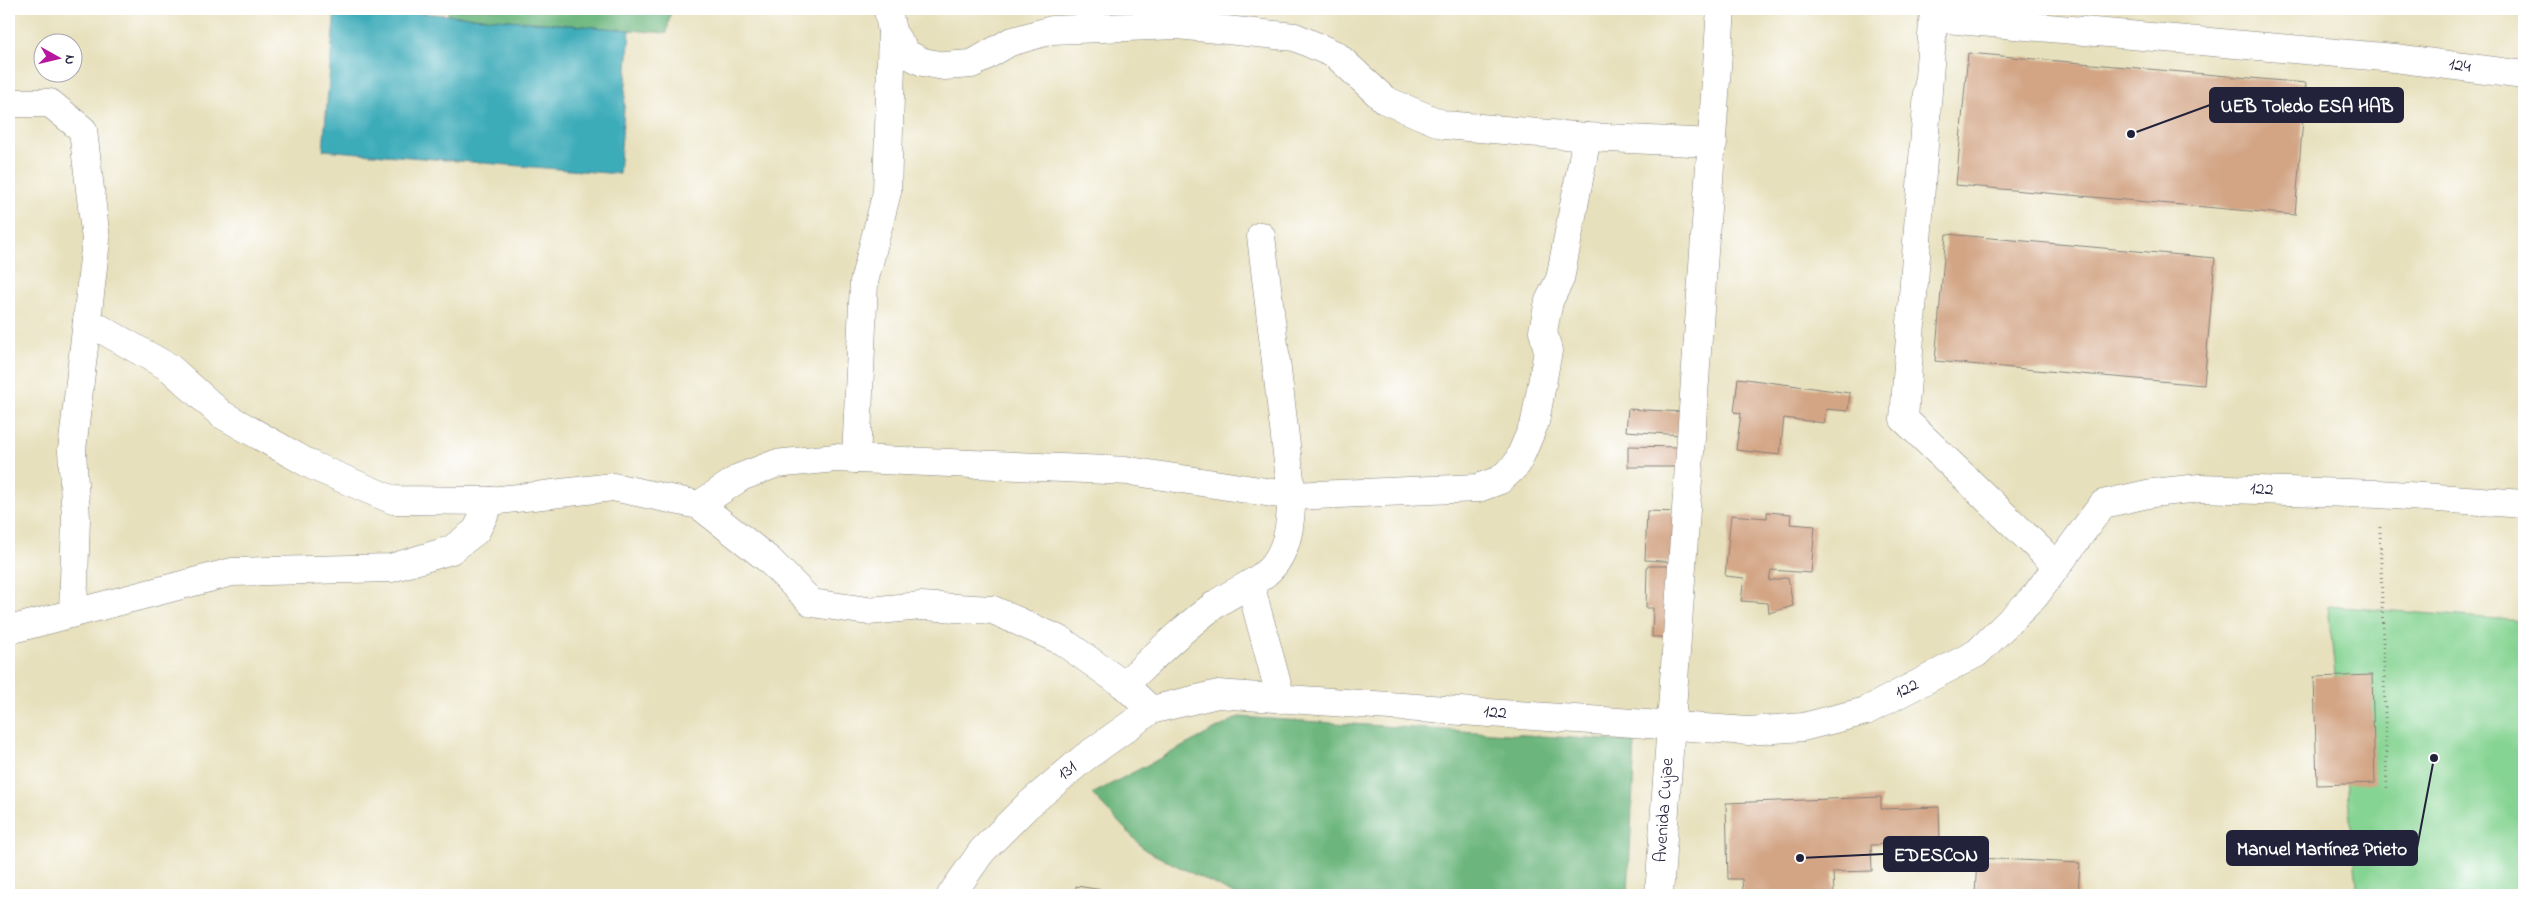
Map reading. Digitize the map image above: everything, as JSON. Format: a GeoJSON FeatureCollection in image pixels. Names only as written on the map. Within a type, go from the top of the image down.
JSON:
{"type":"FeatureCollection","features":[{"type":"Feature","properties":{"kind":"street","name":"Avenida Cujae"},"geometry":{"type":"LineString","coordinates":[[1659,895],[1721,9]]}},
{"type":"Feature","properties":{"kind":"street"},"geometry":{"type":"LineString","coordinates":[[1934,13],[1904,419],[2057,566]]}},
{"type":"Feature","properties":{"kind":"street","name":"124"},"geometry":{"type":"LineString","coordinates":[[1934,13],[2395,58],[2524,75]]}},
{"type":"Feature","properties":{"kind":"street"},"geometry":{"type":"LineString","coordinates":[[890,20],[907,54],[923,62],[944,66],[972,64],[1010,42],[1052,30],[1177,25],[1295,37],[1336,55],[1385,100],[1444,125],[1587,137],[1713,143]]}},
{"type":"Feature","properties":{"kind":"street"},"geometry":{"type":"LineString","coordinates":[[856,459],[864,282],[887,192],[890,20]]}},
{"type":"Feature","properties":{"kind":"street"},"geometry":{"type":"LineString","coordinates":[[9,103],[50,102],[83,130],[96,240],[72,450],[76,518],[74,613]]}},
{"type":"Feature","properties":{"kind":"street"},"geometry":{"type":"LineString","coordinates":[[699,505],[741,477],[775,464],[835,458],[1130,472],[1292,496],[1478,488],[1500,480],[1517,464],[1535,422],[1548,351],[1543,331],[1549,301],[1560,280],[1587,137]]}},
{"type":"Feature","properties":{"kind":"street"},"geometry":{"type":"LineString","coordinates":[[1124,685],[1179,634],[1218,603],[1250,584],[1275,563],[1288,538],[1292,496],[1261,236]]}},
{"type":"Feature","properties":{"kind":"street"},"geometry":{"type":"LineString","coordinates":[[87,321],[170,368],[221,414],[313,466],[393,500],[491,501],[613,487],[699,505],[769,560],[812,603],[868,611],[921,606],[993,610],[1062,641],[1124,685],[1151,710]]}},
{"type":"Feature","properties":{"kind":"street","name":"122"},"geometry":{"type":"LineString","coordinates":[[1218,694],[1748,731],[1803,727],[1866,711],[1977,653],[2035,596],[2103,504],[2152,493],[2200,488],[2379,494],[2524,504]]}},
{"type":"Feature","properties":{"kind":"street"},"geometry":{"type":"LineString","coordinates":[[9,630],[232,572],[391,568],[451,550],[476,531],[491,501]]}},
{"type":"Feature","properties":{"kind":"street"},"geometry":{"type":"LineString","coordinates":[[1250,584],[1281,698]]}},
{"type":"Feature","properties":{"kind":"street","name":"131"},"geometry":{"type":"LineString","coordinates":[[951,895],[982,851],[1027,806],[1084,758],[1151,710],[1218,694]]}},
{"type":"Feature","properties":{"kind":"path"},"geometry":{"type":"LineString","coordinates":[[2379,494],[2387,788]]}},
{"type":"Feature","properties":{"kind":"green space"},"geometry":{"type":"Polygon","coordinates":[[[448,9],[671,9],[667,33],[448,15],[448,9]]]}},
{"type":"Feature","properties":{"kind":"green space"},"geometry":{"type":"Polygon","coordinates":[[[2328,606],[2524,621],[2524,895],[2358,895],[2328,606]]]}},
{"type":"Feature","properties":{"kind":"green space"},"geometry":{"type":"Polygon","coordinates":[[[1239,717],[1635,742],[1628,895],[1236,895],[1145,850],[1092,794],[1239,717]]]}},
{"type":"Feature","properties":{"kind":"water"},"geometry":{"type":"Polygon","coordinates":[[[335,9],[373,9],[630,30],[619,174],[323,150],[335,9]]]}},
{"type":"Feature","properties":{"kind":"building"},"geometry":{"type":"Polygon","coordinates":[[[1968,53],[2306,83],[2295,215],[1956,185],[1968,53]]]}},
{"type":"Feature","properties":{"kind":"building"},"geometry":{"type":"Polygon","coordinates":[[[1946,234],[2215,258],[2204,385],[1935,361],[1946,234]]]}},
{"type":"Feature","properties":{"kind":"building"},"geometry":{"type":"Polygon","coordinates":[[[1738,378],[1850,393],[1848,411],[1826,409],[1824,423],[1784,418],[1780,455],[1736,450],[1741,413],[1734,412],[1738,378]]]}},
{"type":"Feature","properties":{"kind":"building"},"geometry":{"type":"Polygon","coordinates":[[[1628,409],[1683,412],[1681,435],[1626,431],[1628,409]]]}},
{"type":"Feature","properties":{"kind":"building"},"geometry":{"type":"Polygon","coordinates":[[[1628,446],[1679,447],[1679,467],[1628,467],[1628,446]]]}},
{"type":"Feature","properties":{"kind":"building"},"geometry":{"type":"Polygon","coordinates":[[[1647,511],[1679,512],[1677,562],[1645,560],[1647,511]]]}},
{"type":"Feature","properties":{"kind":"building"},"geometry":{"type":"Polygon","coordinates":[[[1767,512],[1791,514],[1790,524],[1815,526],[1811,573],[1771,570],[1769,581],[1788,577],[1793,606],[1769,613],[1768,603],[1741,601],[1744,578],[1725,576],[1731,515],[1767,518],[1767,512]]]}},
{"type":"Feature","properties":{"kind":"building"},"geometry":{"type":"Polygon","coordinates":[[[1647,566],[1672,566],[1670,637],[1652,637],[1653,608],[1646,608],[1647,566]]]}},
{"type":"Feature","properties":{"kind":"building"},"geometry":{"type":"Polygon","coordinates":[[[2372,675],[2375,783],[2317,785],[2314,677],[2372,675]]]}},
{"type":"Feature","properties":{"kind":"building"},"geometry":{"type":"Polygon","coordinates":[[[1881,797],[1881,809],[1939,807],[1940,842],[1871,845],[1872,871],[1833,872],[1834,895],[1743,895],[1742,879],[1728,879],[1726,803],[1881,797]]]}},
{"type":"Feature","properties":{"kind":"building"},"geometry":{"type":"Polygon","coordinates":[[[1977,858],[2080,863],[2078,895],[1975,895],[1977,858]]]}},
{"type":"Feature","properties":{"kind":"building"},"geometry":{"type":"Polygon","coordinates":[[[1076,886],[1130,894],[1130,895],[1075,895],[1076,886]]]}},
{"type":"Feature","properties":{"kind":"place","name":"UEB Toledo ESA HAB"},"geometry":{"type":"Point","coordinates":[2131,134]}},
{"type":"Feature","properties":{"kind":"place","name":"Manuel Martínez Prieto"},"geometry":{"type":"Point","coordinates":[2434,758]}},
{"type":"Feature","properties":{"kind":"place","name":"EDESCON"},"geometry":{"type":"Point","coordinates":[1800,858]}}]}
